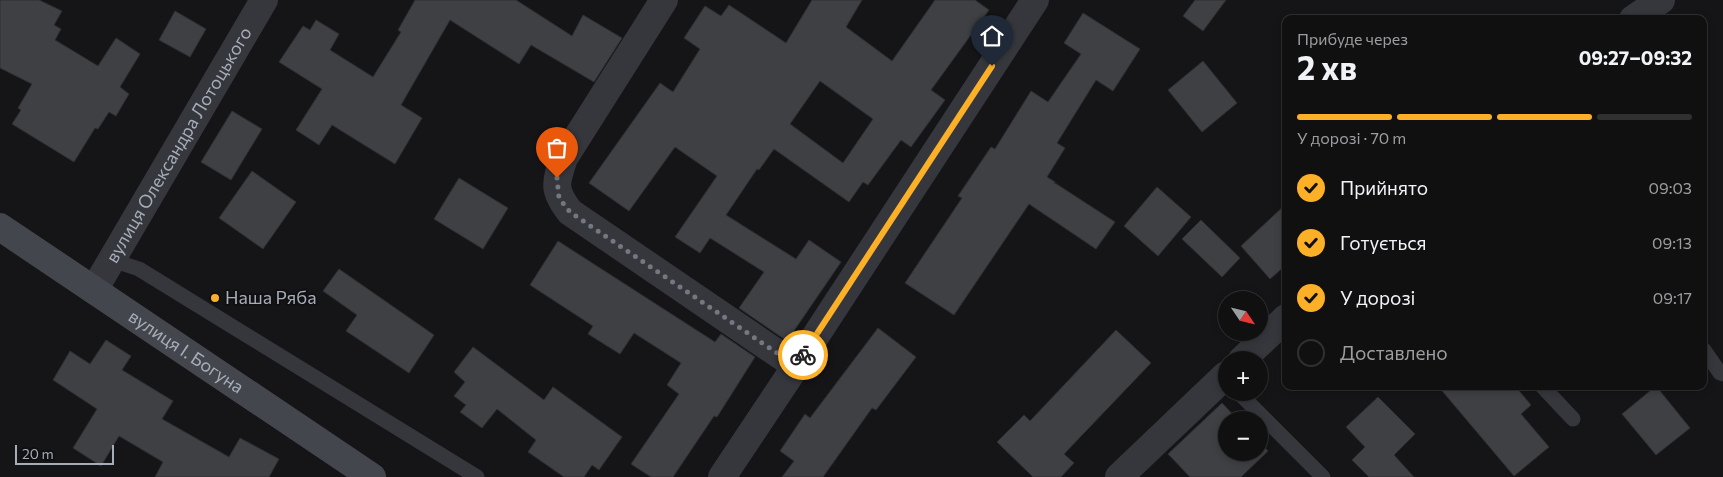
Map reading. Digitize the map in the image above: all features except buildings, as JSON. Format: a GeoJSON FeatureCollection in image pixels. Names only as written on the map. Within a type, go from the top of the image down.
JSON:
{"type":"FeatureCollection","features":[{"type":"Feature","properties":{"kind":"street","name":"вулиця Олександра Лотоцького"},"geometry":{"type":"LineString","coordinates":[[94,290],[264,0]]}},
{"type":"Feature","properties":{"kind":"street"},"geometry":{"type":"LineString","coordinates":[[664,0],[564,158],[557,178],[559,198],[570,212],[796,366]]}},
{"type":"Feature","properties":{"kind":"street"},"geometry":{"type":"LineString","coordinates":[[722,477],[1035,0]]}},
{"type":"Feature","properties":{"kind":"street"},"geometry":{"type":"LineString","coordinates":[[1639,15],[1661,0]]}},
{"type":"Feature","properties":{"kind":"street","name":"вулиця І. Богуна"},"geometry":{"type":"LineString","coordinates":[[0,227],[372,477]]}},
{"type":"Feature","properties":{"kind":"street"},"geometry":{"type":"LineString","coordinates":[[1255,351],[1282,322]]}},
{"type":"Feature","properties":{"kind":"street"},"geometry":{"type":"LineString","coordinates":[[1119,477],[1218,389]]}},
{"type":"Feature","properties":{"kind":"lane"},"geometry":{"type":"LineString","coordinates":[[112,260],[139,269],[477,477]]}},
{"type":"Feature","properties":{"kind":"lane"},"geometry":{"type":"LineString","coordinates":[[1707,354],[1720,373],[1723,374]]}},
{"type":"Feature","properties":{"kind":"lane"},"geometry":{"type":"LineString","coordinates":[[1546,390],[1572,418]]}},
{"type":"Feature","properties":{"kind":"lane"},"geometry":{"type":"LineString","coordinates":[[1253,401],[1323,477]]}},
{"type":"Feature","properties":{"kind":"way so far"},"geometry":{"type":"LineString","coordinates":[[557,178],[559,198],[570,212],[796,366],[803,355]]}},
{"type":"Feature","properties":{"kind":"place","name":"Наша Ряба"},"geometry":{"type":"Point","coordinates":[215,298]}},
{"type":"Feature","properties":{"kind":"route"},"geometry":{"type":"LineString","coordinates":[[803,355],[992,66]]}}]}
